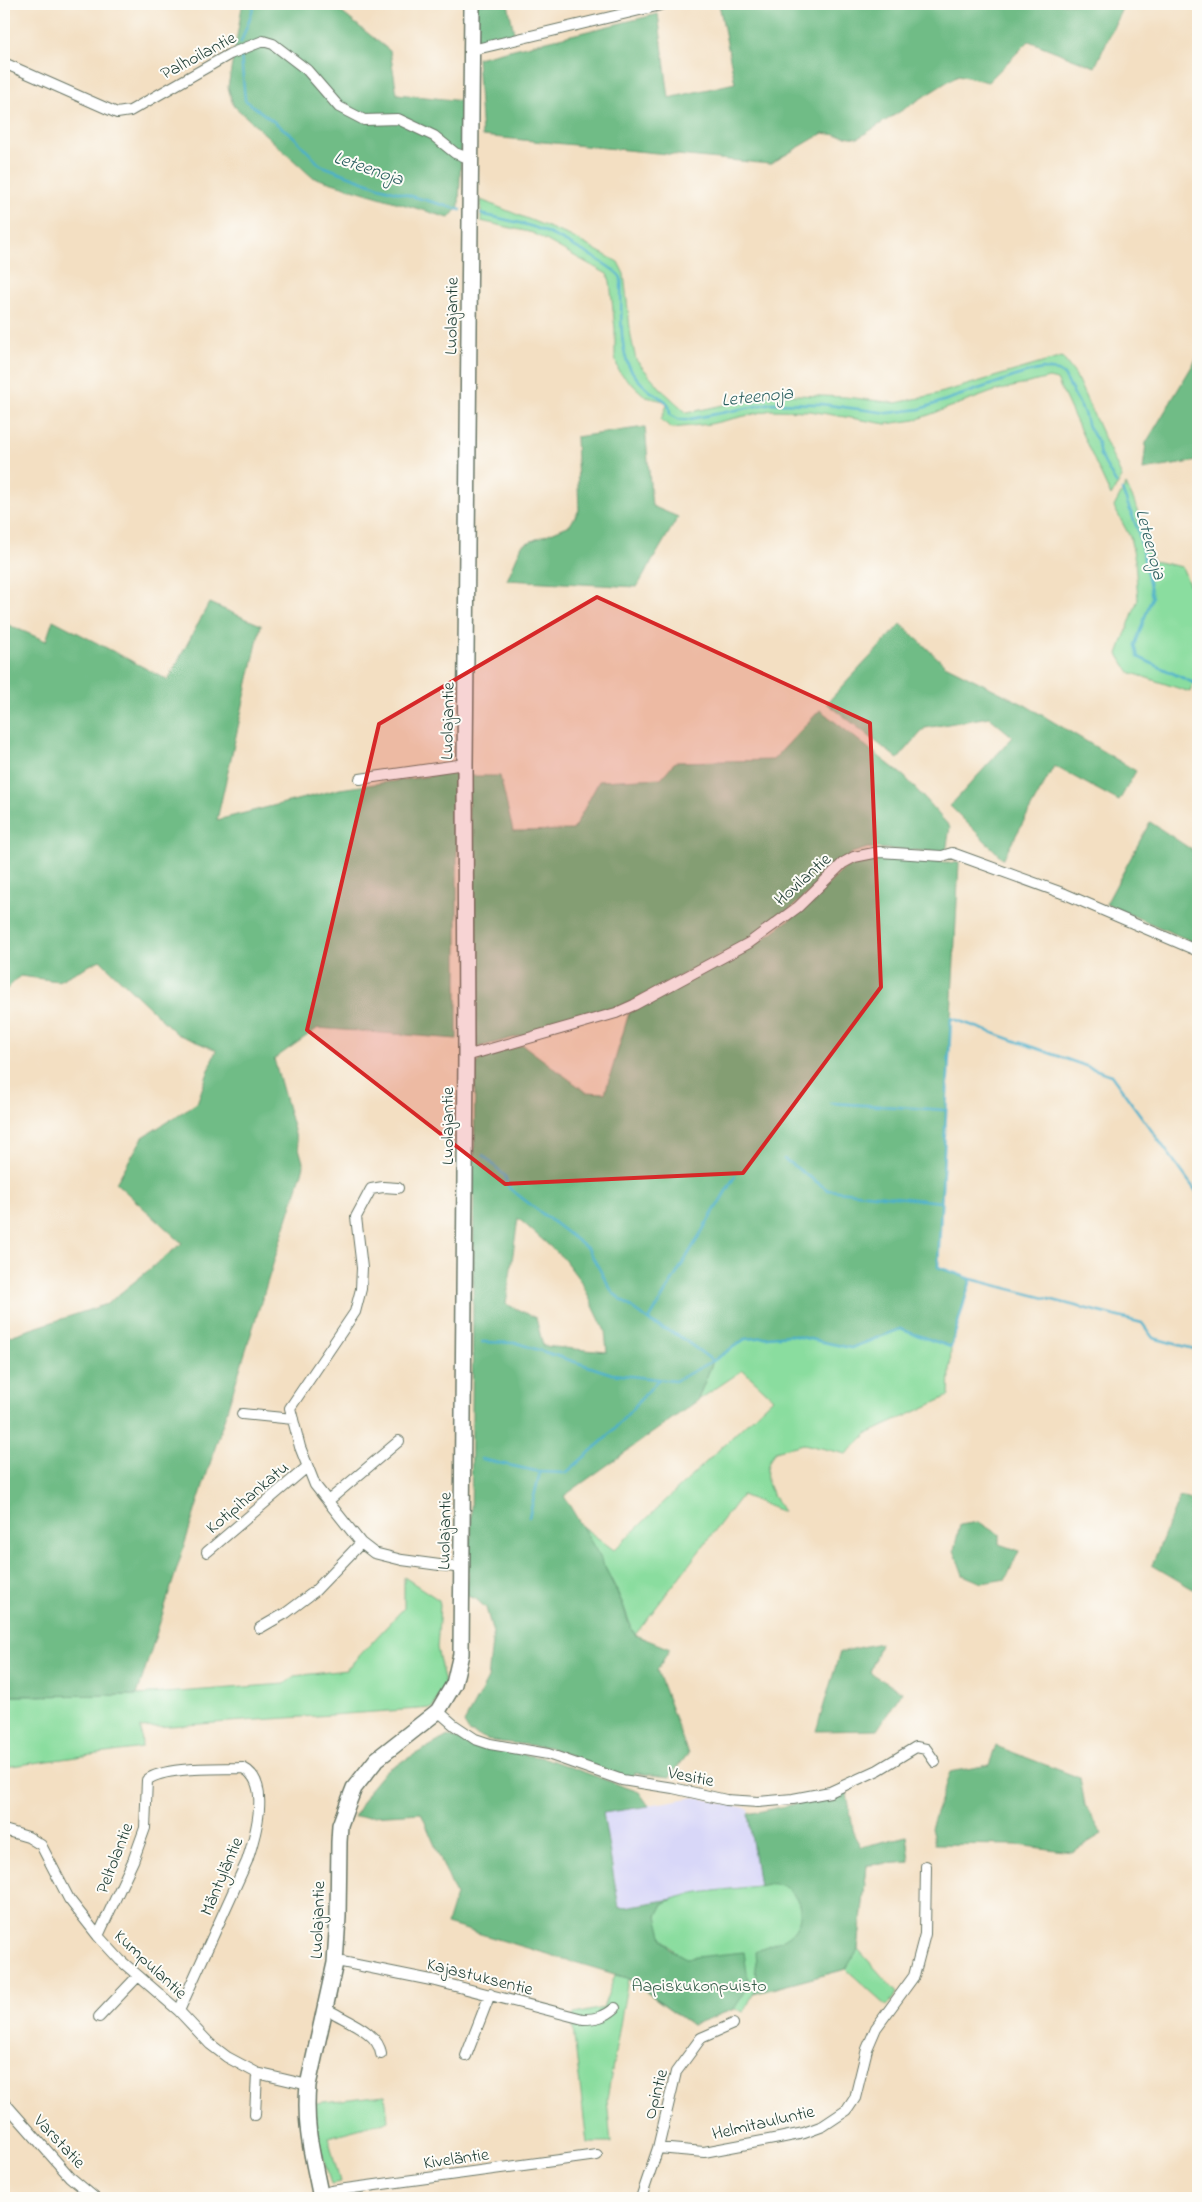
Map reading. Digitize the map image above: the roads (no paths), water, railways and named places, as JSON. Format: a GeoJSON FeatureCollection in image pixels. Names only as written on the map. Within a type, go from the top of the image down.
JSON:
{"type":"FeatureCollection","features":[{"type":"Feature","properties":{"kind":"main road","name":"Luolajantie"},"geometry":{"type":"LineString","coordinates":[[318,2197],[306,2120],[308,2085],[335,1963],[340,1825],[354,1788],[377,1759],[438,1711],[454,1684],[461,1654],[466,1056],[465,764],[472,4]]}},
{"type":"Feature","properties":{"kind":"street"},"geometry":{"type":"LineString","coordinates":[[472,50],[665,4]]}},
{"type":"Feature","properties":{"kind":"street","name":"Palhoilantie"},"geometry":{"type":"LineString","coordinates":[[4,63],[117,113],[130,110],[230,54],[263,41],[273,44],[306,70],[339,107],[364,120],[398,119],[434,136],[455,153],[471,159]]}},
{"type":"Feature","properties":{"kind":"street"},"geometry":{"type":"LineString","coordinates":[[360,779],[465,764]]}},
{"type":"Feature","properties":{"kind":"street","name":"Hovilantie"},"geometry":{"type":"LineString","coordinates":[[466,1056],[616,1013],[634,1005],[749,943],[798,907],[843,863],[864,854],[879,852],[942,856],[952,853],[1065,894],[1198,951]]}},
{"type":"Feature","properties":{"kind":"street"},"geometry":{"type":"LineString","coordinates":[[398,1188],[383,1187],[371,1189],[364,1200],[356,1217],[362,1268],[361,1289],[355,1312],[290,1408],[300,1448],[315,1485],[361,1543],[374,1553],[402,1560],[462,1568]]}},
{"type":"Feature","properties":{"kind":"street"},"geometry":{"type":"LineString","coordinates":[[242,1414],[293,1419]]}},
{"type":"Feature","properties":{"kind":"street"},"geometry":{"type":"LineString","coordinates":[[328,1502],[399,1441]]}},
{"type":"Feature","properties":{"kind":"street","name":"Kotipihankatu"},"geometry":{"type":"LineString","coordinates":[[207,1552],[307,1467]]}},
{"type":"Feature","properties":{"kind":"street"},"geometry":{"type":"LineString","coordinates":[[260,1628],[286,1613],[314,1592],[361,1543]]}},
{"type":"Feature","properties":{"kind":"street","name":"Vesitie"},"geometry":{"type":"LineString","coordinates":[[438,1711],[454,1725],[475,1739],[548,1754],[622,1780],[673,1788],[726,1800],[767,1802],[830,1792],[878,1770],[916,1746],[926,1749],[935,1762]]}},
{"type":"Feature","properties":{"kind":"street","name":"Mäntyläntie"},"geometry":{"type":"LineString","coordinates":[[167,1772],[243,1768],[251,1772],[256,1781],[259,1809],[255,1837],[247,1861],[179,2011]]}},
{"type":"Feature","properties":{"kind":"street","name":"Peltolantie"},"geometry":{"type":"LineString","coordinates":[[98,1936],[118,1896],[145,1828],[147,1780],[154,1775],[167,1772]]}},
{"type":"Feature","properties":{"kind":"street","name":"Kumpulantie"},"geometry":{"type":"LineString","coordinates":[[4,1830],[28,1837],[42,1845],[69,1899],[98,1936],[120,1960],[179,2011],[210,2044],[227,2057],[256,2073],[308,2085]]}},
{"type":"Feature","properties":{"kind":"street","name":"Helmitauluntie"},"geometry":{"type":"LineString","coordinates":[[658,2148],[704,2152],[779,2138],[823,2126],[847,2110],[855,2098],[867,2049],[876,2028],[914,1976],[925,1934],[926,1866]]}},
{"type":"Feature","properties":{"kind":"street","name":"Kajastuksentie"},"geometry":{"type":"LineString","coordinates":[[335,1963],[342,1962],[426,1979],[583,2019],[596,2019],[607,2015],[614,2008]]}},
{"type":"Feature","properties":{"kind":"street"},"geometry":{"type":"LineString","coordinates":[[99,2017],[138,1976]]}},
{"type":"Feature","properties":{"kind":"street"},"geometry":{"type":"LineString","coordinates":[[466,2056],[490,1994]]}},
{"type":"Feature","properties":{"kind":"street"},"geometry":{"type":"LineString","coordinates":[[325,2011],[332,2012],[375,2038],[380,2046],[381,2054]]}},
{"type":"Feature","properties":{"kind":"street","name":"Opintie"},"geometry":{"type":"LineString","coordinates":[[642,2198],[658,2148],[676,2072],[701,2038],[733,2024]]}},
{"type":"Feature","properties":{"kind":"street"},"geometry":{"type":"LineString","coordinates":[[255,2115],[256,2073]]}},
{"type":"Feature","properties":{"kind":"street","name":"Varstatie"},"geometry":{"type":"LineString","coordinates":[[4,2102],[70,2177],[95,2198]]}},
{"type":"Feature","properties":{"kind":"street","name":"Kiveläntie"},"geometry":{"type":"LineString","coordinates":[[318,2197],[331,2191],[597,2156]]}},
{"type":"Feature","properties":{"kind":"waterway","name":"Leteenoja"},"geometry":{"type":"LineString","coordinates":[[241,42],[255,4]]}},
{"type":"Feature","properties":{"kind":"waterway","name":"Leteenoja"},"geometry":{"type":"LineString","coordinates":[[241,56],[245,100],[293,136],[320,165],[379,187],[461,210]]}},
{"type":"Feature","properties":{"kind":"waterway","name":"Leteenoja"},"geometry":{"type":"LineString","coordinates":[[481,214],[538,229],[579,249],[616,272],[621,278],[622,339],[627,361],[639,380],[649,391],[667,402],[670,415],[678,419],[685,420],[772,403],[821,404],[888,413],[920,409],[1025,373],[1042,369],[1058,371],[1064,375],[1084,413],[1088,427],[1097,440],[1100,455],[1116,483]]}},
{"type":"Feature","properties":{"kind":"waterway","name":"Leteenoja"},"geometry":{"type":"LineString","coordinates":[[1122,490],[1138,530],[1152,597],[1135,645],[1138,657],[1198,685]]}},
{"type":"Feature","properties":{"kind":"waterway"},"geometry":{"type":"LineString","coordinates":[[1198,1194],[1111,1075],[951,1018],[938,1267],[971,1279],[1142,1323],[1153,1338],[1198,1350]]}},
{"type":"Feature","properties":{"kind":"waterway"},"geometry":{"type":"LineString","coordinates":[[831,1103],[946,1110]]}},
{"type":"Feature","properties":{"kind":"waterway"},"geometry":{"type":"LineString","coordinates":[[483,1155],[505,1176],[509,1188],[588,1249],[613,1293],[652,1323],[679,1336],[713,1361],[745,1339],[791,1335],[851,1348],[900,1329],[951,1347],[971,1279]]}},
{"type":"Feature","properties":{"kind":"waterway"},"geometry":{"type":"LineString","coordinates":[[784,1159],[828,1190],[941,1202]]}},
{"type":"Feature","properties":{"kind":"waterway"},"geometry":{"type":"LineString","coordinates":[[649,1320],[735,1176]]}},
{"type":"Feature","properties":{"kind":"waterway"},"geometry":{"type":"LineString","coordinates":[[482,1342],[517,1343],[612,1374],[675,1381],[713,1361]]}},
{"type":"Feature","properties":{"kind":"waterway"},"geometry":{"type":"LineString","coordinates":[[529,1517],[540,1472],[566,1473],[607,1437],[659,1379]]}},
{"type":"Feature","properties":{"kind":"waterway"},"geometry":{"type":"LineString","coordinates":[[481,1459],[540,1472]]}},
{"type":"Feature","properties":{"kind":"park label","name":"Aapiskukonpuisto"},"geometry":{"type":"Point","coordinates":[699,1985]}}]}
